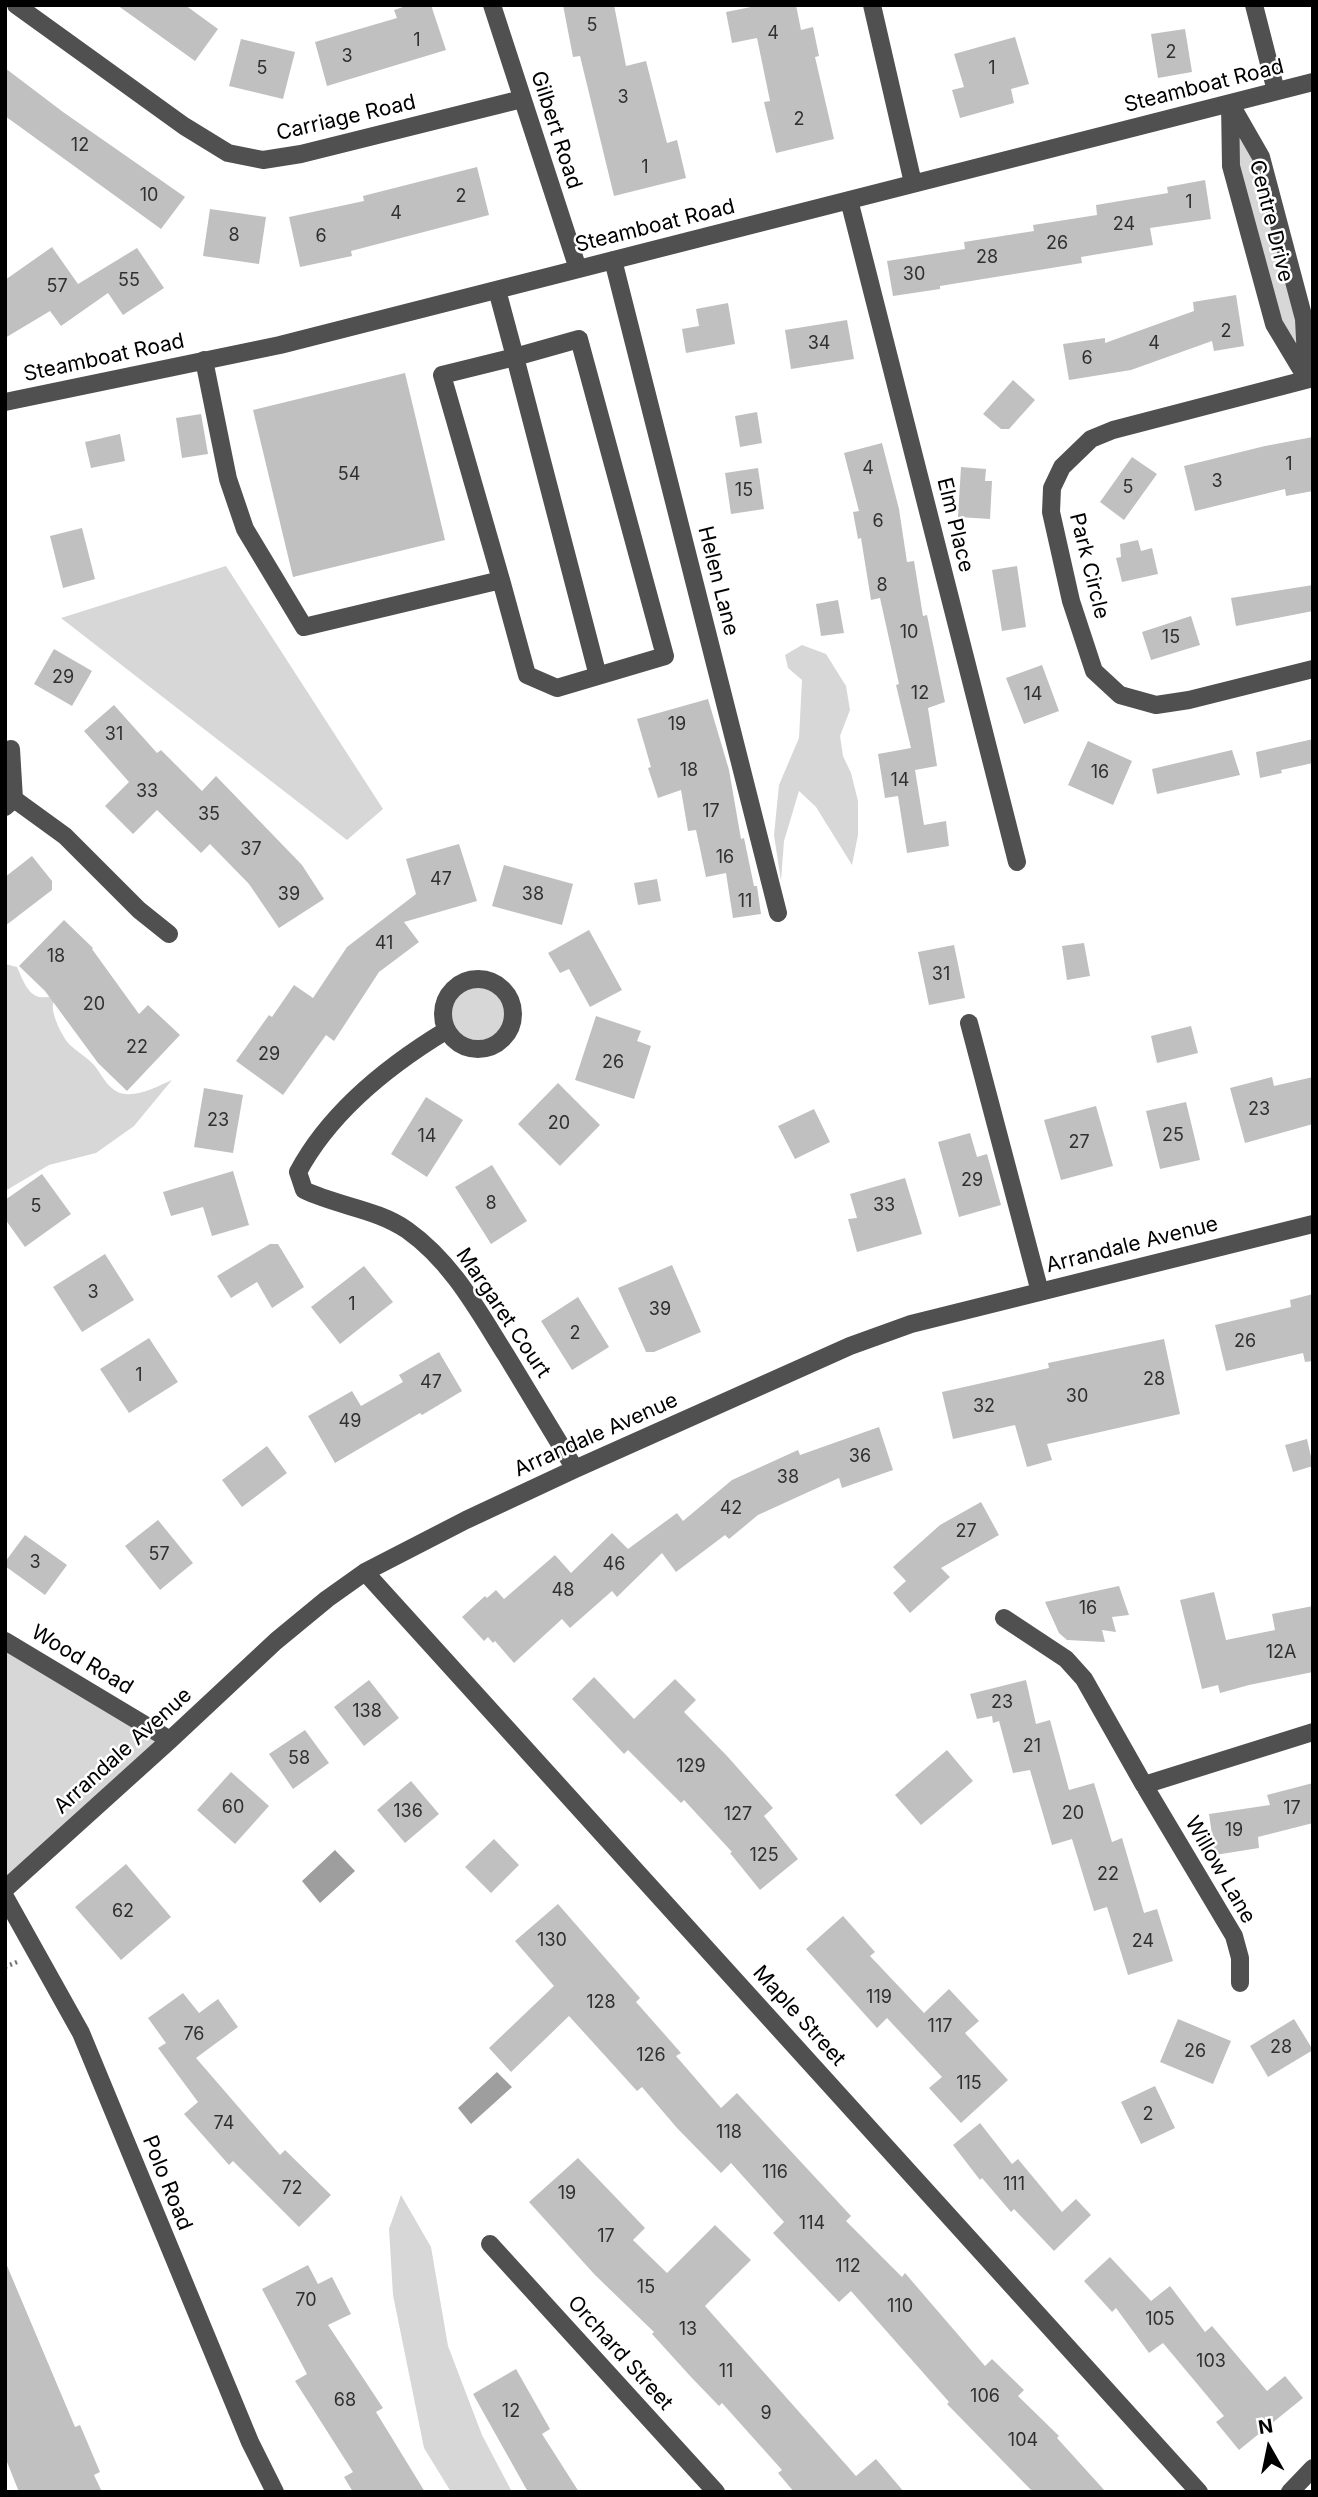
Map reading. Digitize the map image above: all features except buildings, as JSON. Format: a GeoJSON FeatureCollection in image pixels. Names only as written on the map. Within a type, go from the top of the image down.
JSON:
{"type":"FeatureCollection","features":[{"type":"Feature","properties":{"kind":"street","name":"Carriage Road"},"geometry":{"type":"LineString","coordinates":[[16,5],[184,126],[228,153],[263,160],[301,154],[522,99]]}},
{"type":"Feature","properties":{"kind":"street","name":"Gilbert Road"},"geometry":{"type":"LineString","coordinates":[[492,5],[578,269]]}},
{"type":"Feature","properties":{"kind":"street"},"geometry":{"type":"LineString","coordinates":[[872,5],[913,183]]}},
{"type":"Feature","properties":{"kind":"street"},"geometry":{"type":"LineString","coordinates":[[1254,5],[1276,91]]}},
{"type":"Feature","properties":{"kind":"street","name":"Steamboat Road"},"geometry":{"type":"LineString","coordinates":[[5,402],[280,345],[1313,82]]}},
{"type":"Feature","properties":{"kind":"street","name":"Centre Drive"},"geometry":{"type":"LineString","coordinates":[[1230,103],[1261,157],[1304,319],[1310,378]]}},
{"type":"Feature","properties":{"kind":"street","name":"Centre Drive"},"geometry":{"type":"LineString","coordinates":[[1230,103],[1231,166],[1274,324],[1310,378]]}},
{"type":"Feature","properties":{"kind":"street","name":"Elm Place"},"geometry":{"type":"LineString","coordinates":[[849,200],[1017,862]]}},
{"type":"Feature","properties":{"kind":"street","name":"Helen Lane"},"geometry":{"type":"LineString","coordinates":[[613,260],[778,913]]}},
{"type":"Feature","properties":{"kind":"street"},"geometry":{"type":"LineString","coordinates":[[497,290],[598,676]]}},
{"type":"Feature","properties":{"kind":"street"},"geometry":{"type":"LineString","coordinates":[[579,339],[665,656],[557,688],[527,675],[501,580],[442,374],[579,339]]}},
{"type":"Feature","properties":{"kind":"street"},"geometry":{"type":"LineString","coordinates":[[204,360],[228,479],[245,529],[304,627],[501,580]]}},
{"type":"Feature","properties":{"kind":"street","name":"Park Circle"},"geometry":{"type":"LineString","coordinates":[[1310,378],[1114,430],[1091,439],[1062,467],[1052,488],[1051,512],[1071,601],[1094,671],[1120,695],[1156,705],[1189,700],[1313,668]]}},
{"type":"Feature","properties":{"kind":"street"},"geometry":{"type":"LineString","coordinates":[[11,749],[10,803],[65,836],[139,909],[169,934]]}},
{"type":"Feature","properties":{"kind":"street"},"geometry":{"type":"LineString","coordinates":[[969,1023],[1040,1292]]}},
{"type":"Feature","properties":{"kind":"street","name":"Margaret Court"},"geometry":{"type":"LineString","coordinates":[[447,1030],[411,1051],[378,1077],[312,1145],[298,1172],[304,1189],[325,1200],[382,1216],[407,1230],[441,1258],[468,1293],[575,1469]]}},
{"type":"Feature","properties":{"kind":"street","name":"Arrandale Avenue"},"geometry":{"type":"LineString","coordinates":[[5,1889],[276,1641],[327,1599],[365,1572],[466,1520],[850,1346],[911,1324],[1313,1224]]}},
{"type":"Feature","properties":{"kind":"street","name":"Maple Street"},"geometry":{"type":"LineString","coordinates":[[365,1572],[1199,2492]]}},
{"type":"Feature","properties":{"kind":"street","name":"Willow Lane"},"geometry":{"type":"LineString","coordinates":[[1004,1618],[1066,1658],[1084,1679],[1234,1936],[1240,1958],[1240,1983]]}},
{"type":"Feature","properties":{"kind":"street","name":"Wood Road"},"geometry":{"type":"LineString","coordinates":[[5,1641],[170,1740]]}},
{"type":"Feature","properties":{"kind":"street"},"geometry":{"type":"LineString","coordinates":[[1144,1785],[1313,1732]]}},
{"type":"Feature","properties":{"kind":"street","name":"Polo Road"},"geometry":{"type":"LineString","coordinates":[[5,1897],[81,2033],[250,2442],[275,2492]]}},
{"type":"Feature","properties":{"kind":"street","name":"Orchard Street"},"geometry":{"type":"LineString","coordinates":[[490,2244],[716,2492]]}},
{"type":"Feature","properties":{"kind":"street"},"geometry":{"type":"LineString","coordinates":[[1290,2492],[1313,2468]]}},
{"type":"Feature","properties":{"kind":"shaded area"},"geometry":{"type":"Polygon","coordinates":[[[1236,124],[1255,158],[1299,320],[1302,361],[1279,321],[1238,163],[1236,124]]]}},
{"type":"Feature","properties":{"kind":"shaded area"},"geometry":{"type":"Polygon","coordinates":[[[226,566],[383,809],[347,840],[61,618],[226,566]]]}},
{"type":"Feature","properties":{"kind":"shaded area"},"geometry":{"type":"Polygon","coordinates":[[[802,645],[826,654],[846,686],[850,710],[840,736],[843,756],[851,773],[858,801],[858,835],[852,865],[816,807],[799,791],[784,841],[781,881],[774,835],[779,785],[799,738],[802,680],[788,668],[785,655],[802,645]]]}},
{"type":"Feature","properties":{"kind":"shaded area"},"geometry":{"type":"Polygon","coordinates":[[[5,964],[17,967],[27,987],[36,996],[49,997],[58,994],[53,1008],[63,1036],[119,1093],[137,1093],[172,1080],[134,1126],[96,1153],[49,1165],[5,1191],[5,964]]]}},
{"type":"Feature","properties":{"kind":"shaded area"},"geometry":{"type":"Polygon","coordinates":[[[478,985],[489,987],[498,993],[504,1002],[504,1024],[498,1033],[489,1039],[478,1041],[467,1039],[458,1033],[452,1024],[450,1013],[452,1002],[458,993],[467,987],[478,985]]]}},
{"type":"Feature","properties":{"kind":"shaded area"},"geometry":{"type":"Polygon","coordinates":[[[5,1641],[170,1740],[5,1889],[5,1641]]]}},
{"type":"Feature","properties":{"kind":"shaded area"},"geometry":{"type":"Polygon","coordinates":[[[335,1850],[355,1871],[320,1903],[302,1881],[335,1850]]]}},
{"type":"Feature","properties":{"kind":"shaded area"},"geometry":{"type":"Polygon","coordinates":[[[497,2072],[512,2087],[471,2124],[458,2108],[497,2072]]]}},
{"type":"Feature","properties":{"kind":"shaded area"},"geometry":{"type":"Polygon","coordinates":[[[401,2195],[431,2247],[448,2346],[482,2435],[512,2492],[451,2492],[424,2448],[393,2295],[389,2229],[401,2195]]]}}]}
